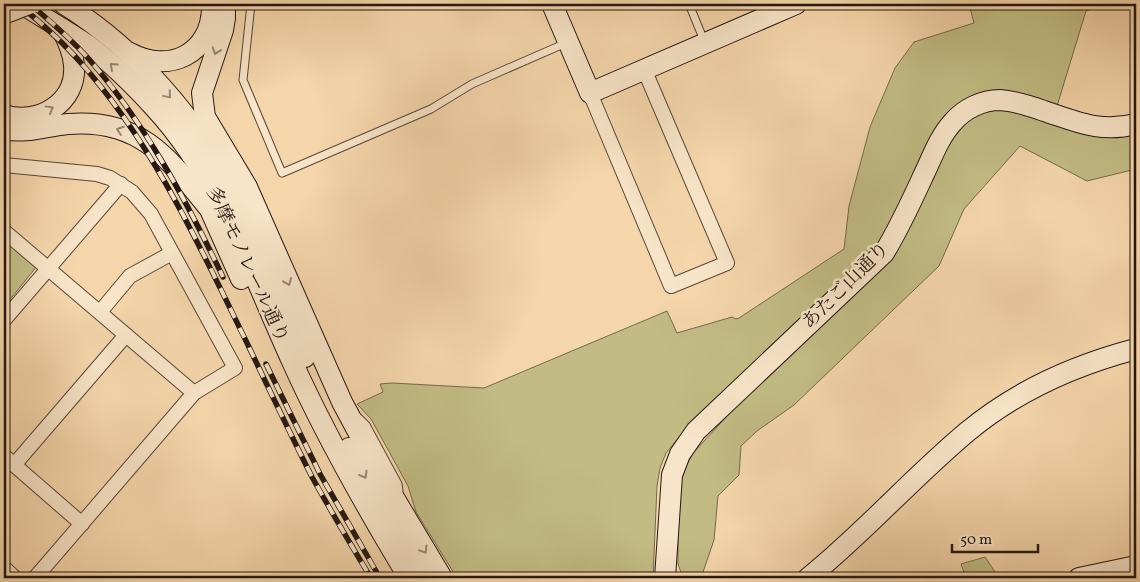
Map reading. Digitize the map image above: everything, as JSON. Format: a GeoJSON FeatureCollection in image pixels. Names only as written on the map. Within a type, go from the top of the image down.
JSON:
{"type":"FeatureCollection","features":[{"type":"Feature","properties":{"kind":"main road"},"geometry":{"type":"LineString","coordinates":[[10,10],[29,4]]}},
{"type":"Feature","properties":{"kind":"main road","name":"多摩モノレール通り"},"geometry":{"type":"LineString","coordinates":[[64,4],[122,48],[155,80],[172,99],[206,147],[233,192],[336,424],[424,578]]}},
{"type":"Feature","properties":{"kind":"main road"},"geometry":{"type":"LineString","coordinates":[[122,48],[152,61],[168,61],[188,55],[203,41],[210,29],[212,4]]}},
{"type":"Feature","properties":{"kind":"main road"},"geometry":{"type":"LineString","coordinates":[[225,4],[223,30],[202,93],[204,112],[214,134],[247,187],[342,402],[408,523],[442,578]]}},
{"type":"Feature","properties":{"kind":"main road"},"geometry":{"type":"LineString","coordinates":[[552,4],[590,93],[796,4]]}},
{"type":"Feature","properties":{"kind":"main road","name":"多摩モノレール通り"},"geometry":{"type":"LineString","coordinates":[[10,10],[61,28],[103,58],[140,92],[181,140],[220,200],[317,414],[370,514],[409,578]]}},
{"type":"Feature","properties":{"kind":"main road"},"geometry":{"type":"LineString","coordinates":[[4,115],[19,118],[39,115],[58,105],[65,97],[70,88],[74,66],[71,49],[61,28]]}},
{"type":"Feature","properties":{"kind":"main road"},"geometry":{"type":"LineString","coordinates":[[140,92],[191,172],[338,485],[393,578]]}},
{"type":"Feature","properties":{"kind":"main road","name":"あたご山通り"},"geometry":{"type":"LineString","coordinates":[[665,578],[672,475],[680,454],[696,431],[884,253],[897,233],[940,140],[952,123],[964,111],[980,103],[998,100],[1021,103],[1091,126],[1113,128],[1136,124]]}},
{"type":"Feature","properties":{"kind":"main road"},"geometry":{"type":"LineString","coordinates":[[4,129],[19,132],[64,124],[87,123],[118,129],[151,144],[168,158],[208,207]]}},
{"type":"Feature","properties":{"kind":"main road"},"geometry":{"type":"LineString","coordinates":[[233,192],[269,237]]}},
{"type":"Feature","properties":{"kind":"main road"},"geometry":{"type":"LineString","coordinates":[[808,578],[967,432],[999,408],[1061,374],[1102,358],[1136,349]]}},
{"type":"Feature","properties":{"kind":"main road"},"geometry":{"type":"LineString","coordinates":[[1079,578],[1136,566]]}},
{"type":"Feature","properties":{"kind":"street"},"geometry":{"type":"LineString","coordinates":[[590,93],[671,286],[728,263],[644,69]]}},
{"type":"Feature","properties":{"kind":"street"},"geometry":{"type":"LineString","coordinates":[[4,165],[97,174],[121,184],[132,192],[151,214],[235,368],[194,392],[35,578]]}},
{"type":"Feature","properties":{"kind":"street"},"geometry":{"type":"LineString","coordinates":[[4,320],[121,184]]}},
{"type":"Feature","properties":{"kind":"street"},"geometry":{"type":"LineString","coordinates":[[4,231],[194,392]]}},
{"type":"Feature","properties":{"kind":"street"},"geometry":{"type":"LineString","coordinates":[[100,312],[130,276],[172,254]]}},
{"type":"Feature","properties":{"kind":"street"},"geometry":{"type":"LineString","coordinates":[[82,524],[9,461],[126,335]]}},
{"type":"Feature","properties":{"kind":"street"},"geometry":{"type":"LineString","coordinates":[[4,568],[15,578]]}},
{"type":"Feature","properties":{"kind":"lane"},"geometry":{"type":"LineString","coordinates":[[251,4],[243,80],[282,173],[431,109],[472,84],[568,42]]}},
{"type":"Feature","properties":{"kind":"lane"},"geometry":{"type":"LineString","coordinates":[[689,4],[706,43]]}},
{"type":"Feature","properties":{"kind":"shaded area"},"geometry":{"type":"Polygon","coordinates":[[[969,4],[1104,4],[1086,11],[1057,106],[1090,120],[1117,120],[1136,115],[1136,169],[1087,181],[1020,146],[964,209],[939,266],[794,405],[757,431],[741,446],[739,475],[718,496],[714,540],[701,578],[683,578],[678,564],[678,506],[681,474],[694,452],[762,378],[688,426],[666,453],[660,468],[657,486],[653,578],[457,578],[416,512],[408,486],[371,419],[357,404],[383,392],[380,384],[484,388],[667,311],[677,333],[732,317],[739,318],[844,249],[849,206],[870,127],[895,68],[914,42],[974,23],[969,4]]]}},
{"type":"Feature","properties":{"kind":"shaded area"},"geometry":{"type":"Polygon","coordinates":[[[4,239],[37,266],[4,307],[4,239]]]}},
{"type":"Feature","properties":{"kind":"shaded area"},"geometry":{"type":"Polygon","coordinates":[[[985,557],[999,578],[966,578],[961,564],[985,557]]]}},
{"type":"Feature","properties":{"kind":"railway"},"geometry":{"type":"LineString","coordinates":[[18,4],[51,32],[81,63],[107,95],[153,162],[212,271],[312,477],[371,578]]}},
{"type":"Feature","properties":{"kind":"railway"},"geometry":{"type":"LineString","coordinates":[[30,4],[88,58],[128,109],[179,191],[223,277]]}},
{"type":"Feature","properties":{"kind":"railway"},"geometry":{"type":"LineString","coordinates":[[266,364],[320,474],[380,578]]}}]}
